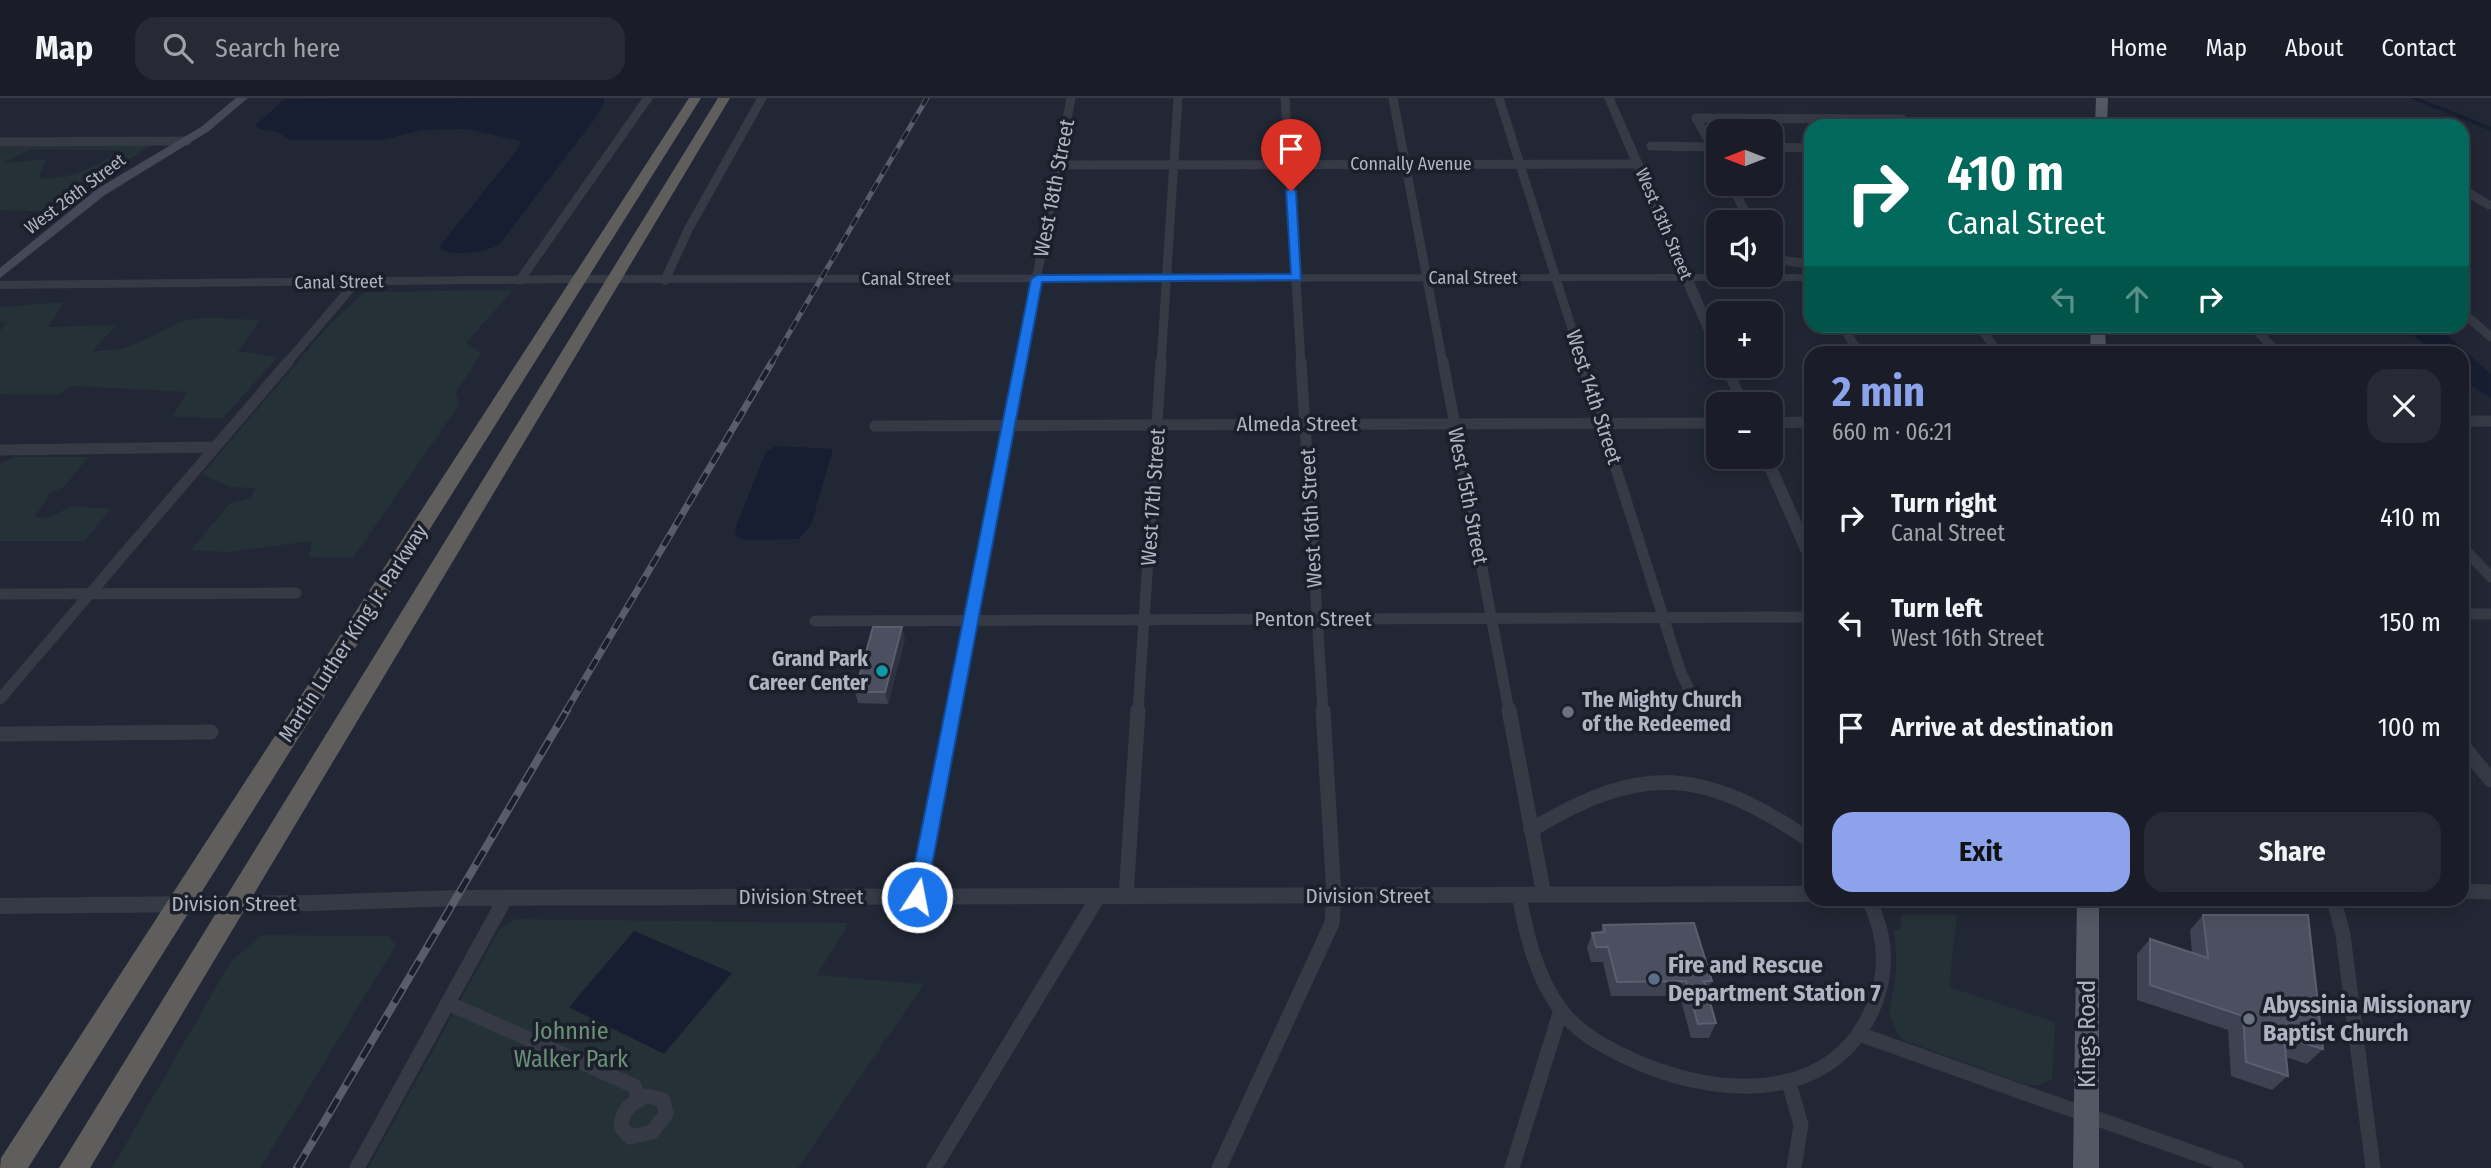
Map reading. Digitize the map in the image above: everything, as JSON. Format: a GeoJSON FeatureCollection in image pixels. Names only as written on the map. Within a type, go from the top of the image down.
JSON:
{"type":"FeatureCollection","features":[{"type":"Feature","properties":{"kind":"highway","name":"Martin Luther King Jr. Parkway"},"geometry":{"type":"LineString","coordinates":[[11,1168],[695,98]]}},
{"type":"Feature","properties":{"kind":"highway","name":"Martin Luther King Jr. Parkway"},"geometry":{"type":"LineString","coordinates":[[74,1168],[724,98]]}},
{"type":"Feature","properties":{"kind":"main road","name":"West 26th Street"},"geometry":{"type":"LineString","coordinates":[[0,274],[108,187],[187,141],[243,98]]}},
{"type":"Feature","properties":{"kind":"main road"},"geometry":{"type":"LineString","coordinates":[[2101,119],[2102,98]]}},
{"type":"Feature","properties":{"kind":"main road","name":"Kings Road"},"geometry":{"type":"LineString","coordinates":[[2087,1168],[2088,906]]}},
{"type":"Feature","properties":{"kind":"street"},"geometry":{"type":"LineString","coordinates":[[520,280],[648,98]]}},
{"type":"Feature","properties":{"kind":"street"},"geometry":{"type":"LineString","coordinates":[[665,280],[689,228],[762,98]]}},
{"type":"Feature","properties":{"kind":"street","name":"West 18th Street"},"geometry":{"type":"LineString","coordinates":[[917,897],[1071,98]]}},
{"type":"Feature","properties":{"kind":"street","name":"West 17th Street"},"geometry":{"type":"LineString","coordinates":[[1126,897],[1178,98]]}},
{"type":"Feature","properties":{"kind":"street","name":"West 16th Street"},"geometry":{"type":"LineString","coordinates":[[1219,1168],[1332,923],[1334,896],[1285,98]]}},
{"type":"Feature","properties":{"kind":"street","name":"West 15th Street"},"geometry":{"type":"LineString","coordinates":[[1393,98],[1544,895]]}},
{"type":"Feature","properties":{"kind":"street","name":"West 14th Street"},"geometry":{"type":"LineString","coordinates":[[1499,98],[1664,618],[1692,695]]}},
{"type":"Feature","properties":{"kind":"street","name":"West 13th Street"},"geometry":{"type":"LineString","coordinates":[[1609,98],[1706,321]]}},
{"type":"Feature","properties":{"kind":"street"},"geometry":{"type":"LineString","coordinates":[[1706,134],[1696,118],[1902,119]]}},
{"type":"Feature","properties":{"kind":"street"},"geometry":{"type":"LineString","coordinates":[[0,142],[187,141]]}},
{"type":"Feature","properties":{"kind":"street"},"geometry":{"type":"LineString","coordinates":[[1651,146],[1706,147]]}},
{"type":"Feature","properties":{"kind":"street"},"geometry":{"type":"LineString","coordinates":[[1783,147],[1804,148]]}},
{"type":"Feature","properties":{"kind":"street","name":"Connally Avenue"},"geometry":{"type":"LineString","coordinates":[[1058,165],[1638,164]]}},
{"type":"Feature","properties":{"kind":"street"},"geometry":{"type":"LineString","coordinates":[[2469,193],[2489,205]]}},
{"type":"Feature","properties":{"kind":"street"},"geometry":{"type":"LineString","coordinates":[[1783,260],[1804,263]]}},
{"type":"Feature","properties":{"kind":"street","name":"Canal Street"},"geometry":{"type":"LineString","coordinates":[[0,285],[579,279],[1804,277]]}},
{"type":"Feature","properties":{"kind":"street"},"geometry":{"type":"LineString","coordinates":[[0,699],[356,282]]}},
{"type":"Feature","properties":{"kind":"street"},"geometry":{"type":"LineString","coordinates":[[2469,319],[2491,337]]}},
{"type":"Feature","properties":{"kind":"street"},"geometry":{"type":"LineString","coordinates":[[2259,333],[2271,346]]}},
{"type":"Feature","properties":{"kind":"street"},"geometry":{"type":"LineString","coordinates":[[2469,421],[2491,421]]}},
{"type":"Feature","properties":{"kind":"street"},"geometry":{"type":"LineString","coordinates":[[1783,423],[1804,422]]}},
{"type":"Feature","properties":{"kind":"street","name":"Almeda Street"},"geometry":{"type":"LineString","coordinates":[[875,426],[1706,423]]}},
{"type":"Feature","properties":{"kind":"street"},"geometry":{"type":"LineString","coordinates":[[0,450],[214,447]]}},
{"type":"Feature","properties":{"kind":"street"},"geometry":{"type":"LineString","coordinates":[[1771,469],[1804,543]]}},
{"type":"Feature","properties":{"kind":"street"},"geometry":{"type":"LineString","coordinates":[[2469,554],[2491,577]]}},
{"type":"Feature","properties":{"kind":"street"},"geometry":{"type":"LineString","coordinates":[[0,594],[296,593]]}},
{"type":"Feature","properties":{"kind":"street"},"geometry":{"type":"LineString","coordinates":[[2469,614],[2491,614]]}},
{"type":"Feature","properties":{"kind":"street","name":"Penton Street"},"geometry":{"type":"LineString","coordinates":[[815,621],[1804,617]]}},
{"type":"Feature","properties":{"kind":"street"},"geometry":{"type":"LineString","coordinates":[[0,734],[211,732]]}},
{"type":"Feature","properties":{"kind":"street"},"geometry":{"type":"LineString","coordinates":[[2469,754],[2491,780]]}},
{"type":"Feature","properties":{"kind":"street"},"geometry":{"type":"LineString","coordinates":[[1531,830],[1559,811],[1602,791],[1630,784],[1675,780],[1732,793],[1804,837]]}},
{"type":"Feature","properties":{"kind":"street"},"geometry":{"type":"LineString","coordinates":[[2469,891],[2491,892]]}},
{"type":"Feature","properties":{"kind":"street","name":"Division Street"},"geometry":{"type":"LineString","coordinates":[[0,906],[505,899],[1804,894]]}},
{"type":"Feature","properties":{"kind":"street"},"geometry":{"type":"LineString","coordinates":[[1519,895],[1527,936],[1536,961],[1561,1010],[1592,1039],[1661,1074],[1731,1087],[1789,1083],[1822,1070],[1862,1035],[1875,1012],[1883,982],[1885,950],[1882,931],[1872,906]]}},
{"type":"Feature","properties":{"kind":"street"},"geometry":{"type":"LineString","coordinates":[[934,1168],[1098,897]]}},
{"type":"Feature","properties":{"kind":"street"},"geometry":{"type":"LineString","coordinates":[[357,1168],[505,899]]}},
{"type":"Feature","properties":{"kind":"street"},"geometry":{"type":"LineString","coordinates":[[2336,906],[2343,934],[2373,1168]]}},
{"type":"Feature","properties":{"kind":"street"},"geometry":{"type":"LineString","coordinates":[[448,1003],[634,1086],[639,1098]]}},
{"type":"Feature","properties":{"kind":"street"},"geometry":{"type":"LineString","coordinates":[[1511,1168],[1561,1010]]}},
{"type":"Feature","properties":{"kind":"street"},"geometry":{"type":"LineString","coordinates":[[1862,1035],[2236,1168]]}},
{"type":"Feature","properties":{"kind":"street"},"geometry":{"type":"LineString","coordinates":[[1789,1083],[1801,1125],[1794,1168]]}},
{"type":"Feature","properties":{"kind":"green space"},"geometry":{"type":"Polygon","coordinates":[[[152,144],[53,212],[0,210],[0,147],[152,144]],[[30,150],[3,163],[46,159],[39,179],[61,177],[82,171],[120,150],[30,150]]]}},
{"type":"Feature","properties":{"kind":"green space"},"geometry":{"type":"Polygon","coordinates":[[[513,290],[466,343],[481,353],[456,393],[459,405],[353,558],[309,557],[312,541],[228,552],[191,550],[230,503],[250,498],[255,488],[229,487],[202,474],[329,325],[365,292],[513,290]]]}},
{"type":"Feature","properties":{"kind":"green space"},"geometry":{"type":"Polygon","coordinates":[[[64,302],[48,327],[117,325],[92,351],[131,346],[191,319],[220,318],[260,320],[238,351],[278,357],[223,418],[172,417],[187,392],[72,386],[57,395],[0,394],[0,331],[6,322],[0,321],[0,307],[64,302]]]}},
{"type":"Feature","properties":{"kind":"green space"},"geometry":{"type":"Polygon","coordinates":[[[12,457],[88,457],[65,486],[50,493],[34,518],[52,517],[70,506],[111,509],[84,541],[0,541],[0,464],[12,457]]]}},
{"type":"Feature","properties":{"kind":"green space"},"geometry":{"type":"Polygon","coordinates":[[[1901,915],[1957,915],[1949,987],[2055,1022],[2052,1079],[2040,1085],[2027,1085],[1903,1040],[1890,1014],[1896,965],[1894,930],[1901,930],[1901,915]]]}},
{"type":"Feature","properties":{"kind":"green space","name":"Johnnie Walker Park"},"geometry":{"type":"Polygon","coordinates":[[[515,919],[849,923],[817,975],[924,984],[798,1168],[368,1168],[499,930],[515,919]]]}},
{"type":"Feature","properties":{"kind":"green space"},"geometry":{"type":"Polygon","coordinates":[[[262,935],[388,936],[396,945],[260,1168],[112,1168],[231,961],[262,935]]]}},
{"type":"Feature","properties":{"kind":"water"},"geometry":{"type":"Polygon","coordinates":[[[603,98],[605,102],[593,121],[500,244],[469,253],[451,252],[439,247],[518,149],[520,142],[517,140],[467,129],[422,130],[381,140],[290,140],[277,132],[259,129],[256,125],[282,101],[288,99],[603,98]]]}},
{"type":"Feature","properties":{"kind":"water"},"geometry":{"type":"Polygon","coordinates":[[[2411,333],[2445,333],[2460,346],[2426,346],[2411,333]]]}},
{"type":"Feature","properties":{"kind":"water"},"geometry":{"type":"Polygon","coordinates":[[[2469,354],[2491,374],[2491,398],[2469,384],[2469,354]]]}},
{"type":"Feature","properties":{"kind":"water"},"geometry":{"type":"Polygon","coordinates":[[[776,446],[833,449],[811,525],[799,539],[744,540],[738,537],[735,531],[738,521],[766,452],[776,446]]]}},
{"type":"Feature","properties":{"kind":"water"},"geometry":{"type":"Polygon","coordinates":[[[634,931],[732,973],[664,1054],[569,1007],[634,931]]]}},
{"type":"Feature","properties":{"kind":"building","name":"Grand Park Career Center"},"geometry":{"type":"Polygon","coordinates":[[[873,627],[902,627],[885,692],[855,692],[873,627]]]}},
{"type":"Feature","properties":{"kind":"building","name":"Abyssinia Missionary Baptist Church"},"geometry":{"type":"Polygon","coordinates":[[[2203,915],[2308,915],[2323,1049],[2284,1037],[2288,1076],[2246,1062],[2243,1016],[2150,985],[2150,939],[2208,958],[2203,915]]]}},
{"type":"Feature","properties":{"kind":"building","name":"Fire and Rescue Department Station 7"},"geometry":{"type":"Polygon","coordinates":[[[1694,923],[1712,981],[1704,981],[1716,1023],[1698,1024],[1686,981],[1617,982],[1608,947],[1596,947],[1592,933],[1605,932],[1603,925],[1694,923]]]}},
{"type":"Feature","properties":{"kind":"waterway"},"geometry":{"type":"LineString","coordinates":[[2414,98],[2466,119]]}},
{"type":"Feature","properties":{"kind":"waterway"},"geometry":{"type":"LineString","coordinates":[[2469,120],[2491,129]]}},
{"type":"Feature","properties":{"kind":"railway"},"geometry":{"type":"LineString","coordinates":[[771,364],[927,98]]}},
{"type":"Feature","properties":{"kind":"railway"},"geometry":{"type":"LineString","coordinates":[[566,711],[772,362]]}},
{"type":"Feature","properties":{"kind":"railway"},"geometry":{"type":"LineString","coordinates":[[297,1168],[567,710]]}},
{"type":"Feature","properties":{"kind":"place","name":"Grand Park Career Center"},"geometry":{"type":"Point","coordinates":[882,671]}},
{"type":"Feature","properties":{"kind":"place","name":"The Mighty Church of the Redeemed"},"geometry":{"type":"Point","coordinates":[1568,712]}},
{"type":"Feature","properties":{"kind":"place","name":"Fire and Rescue Department Station 7"},"geometry":{"type":"Point","coordinates":[1654,979]}},
{"type":"Feature","properties":{"kind":"place","name":"Abyssinia Missionary Baptist Church"},"geometry":{"type":"Point","coordinates":[2249,1019]}},
{"type":"Feature","properties":{"kind":"route"},"geometry":{"type":"LineString","coordinates":[[917,897],[1037,279],[1297,278],[1291,191]]}}]}
